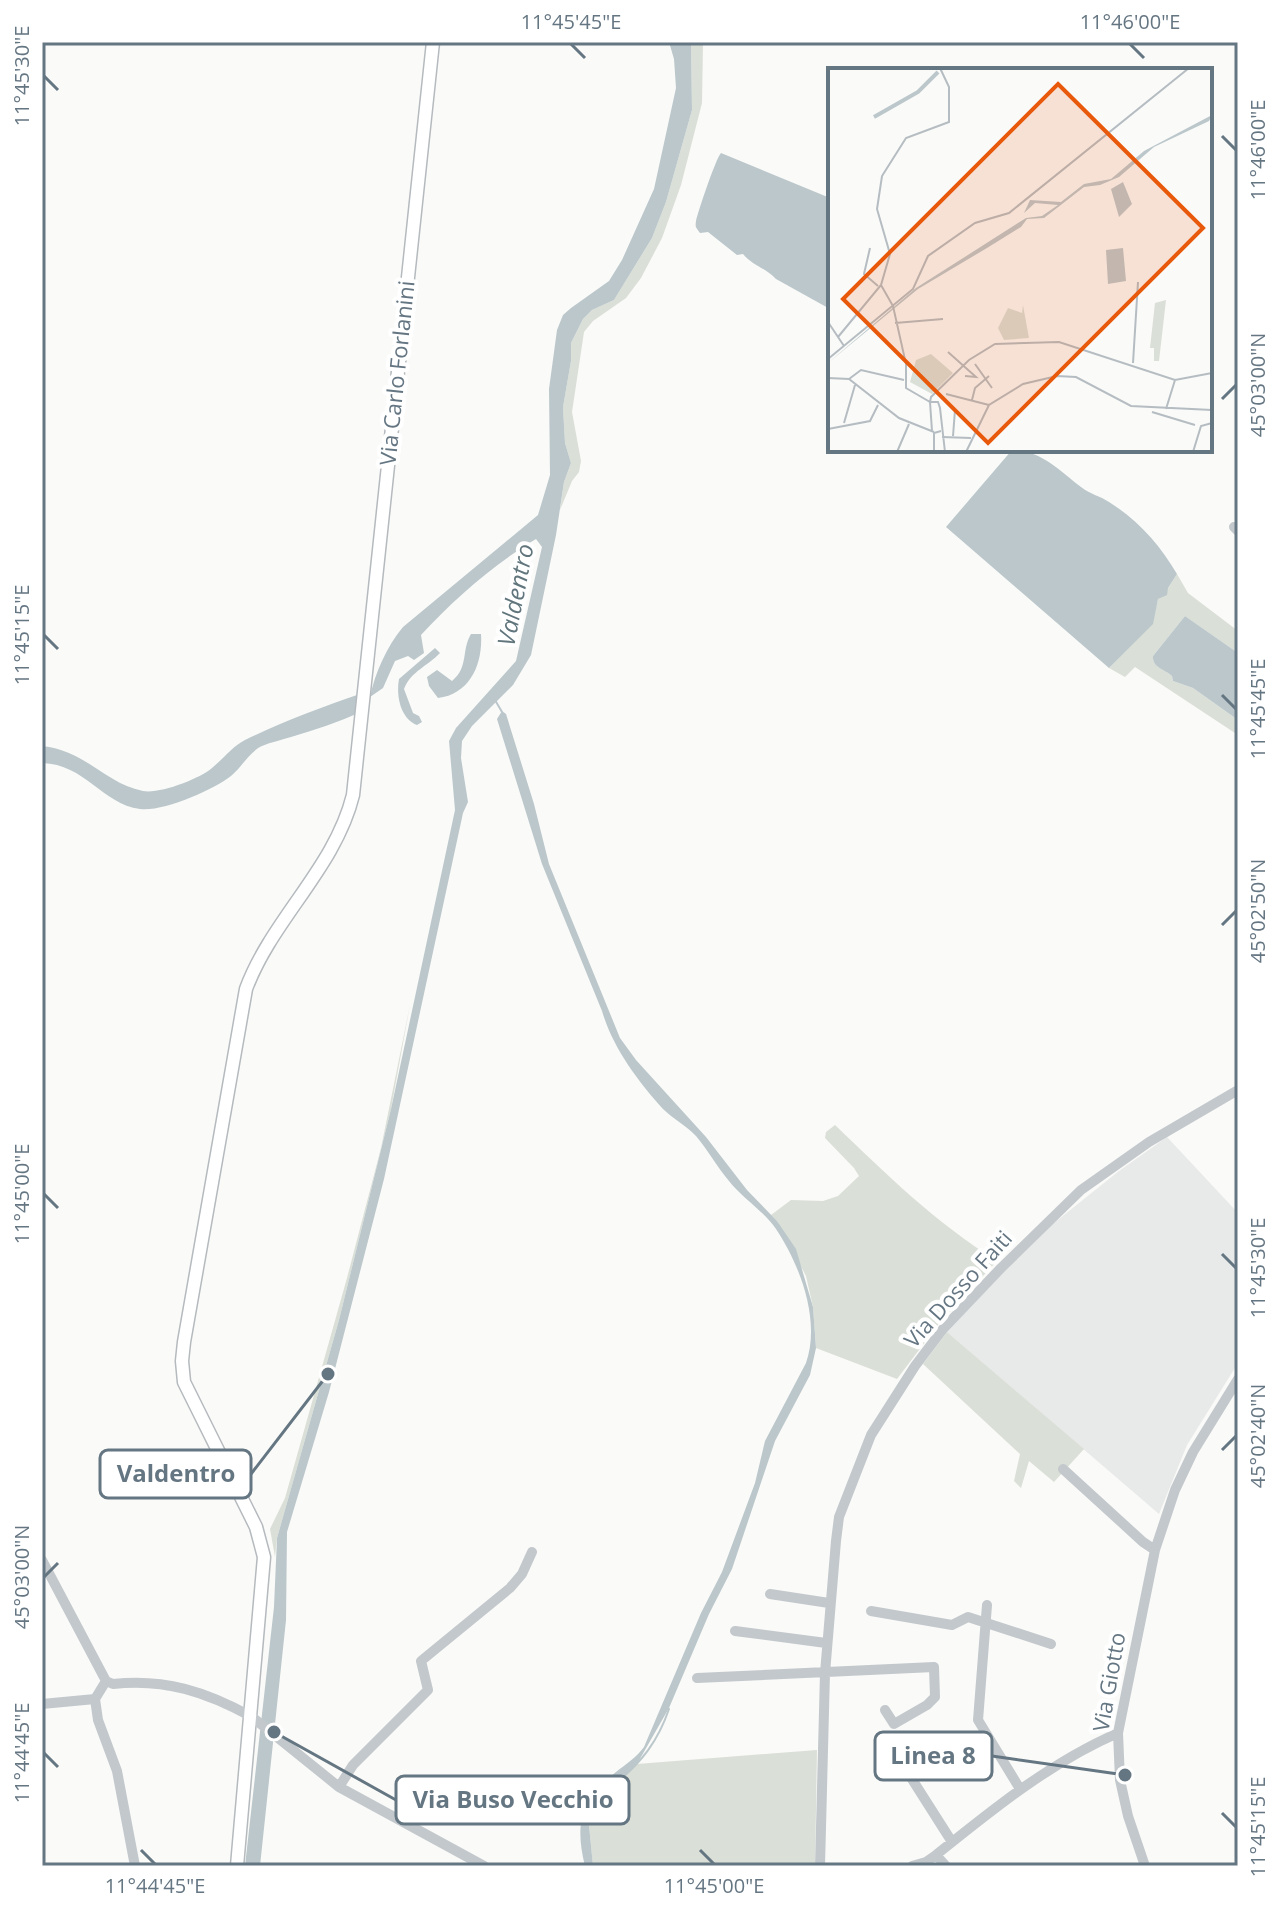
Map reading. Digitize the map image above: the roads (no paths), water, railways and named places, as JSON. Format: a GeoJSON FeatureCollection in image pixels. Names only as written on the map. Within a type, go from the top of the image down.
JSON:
{"type":"FeatureCollection","features":[{"type":"Feature","properties":{"kind":"main road","name":"Via Carlo Forlanini"},"geometry":{"type":"LineString","coordinates":[[255,1720],[263,1547],[184,1382],[184,1342],[246,989],[262,953],[330,851],[346,821],[353,795],[433,42]]}},
{"type":"Feature","properties":{"kind":"main road"},"geometry":{"type":"LineString","coordinates":[[237,1866],[255,1720]]}},
{"type":"Feature","properties":{"kind":"street","name":"Via Dosso Faiti"},"geometry":{"type":"LineString","coordinates":[[820,1866],[826,1643],[839,1517],[871,1435],[943,1329],[1081,1190],[1149,1142],[1238,1090]]}},
{"type":"Feature","properties":{"kind":"street","name":"Via Giotto"},"geometry":{"type":"LineString","coordinates":[[1145,1866],[1120,1780],[1118,1733],[1155,1550],[1175,1490],[1193,1452],[1238,1379]]}},
{"type":"Feature","properties":{"kind":"street"},"geometry":{"type":"LineString","coordinates":[[1063,1469],[1155,1550]]}},
{"type":"Feature","properties":{"kind":"street"},"geometry":{"type":"LineString","coordinates":[[339,1787],[353,1765],[428,1690],[421,1661],[510,1588],[522,1574],[532,1552]]}},
{"type":"Feature","properties":{"kind":"street"},"geometry":{"type":"LineString","coordinates":[[42,1560],[106,1681],[113,1684],[176,1685],[215,1699],[255,1720],[339,1787],[484,1866]]}},
{"type":"Feature","properties":{"kind":"street"},"geometry":{"type":"LineString","coordinates":[[770,1594],[829,1603]]}},
{"type":"Feature","properties":{"kind":"street"},"geometry":{"type":"LineString","coordinates":[[987,1605],[978,1720],[1020,1789]]}},
{"type":"Feature","properties":{"kind":"street"},"geometry":{"type":"LineString","coordinates":[[871,1611],[952,1625],[968,1617],[1051,1644]]}},
{"type":"Feature","properties":{"kind":"street"},"geometry":{"type":"LineString","coordinates":[[735,1631],[826,1643]]}},
{"type":"Feature","properties":{"kind":"street"},"geometry":{"type":"LineString","coordinates":[[697,1678],[934,1667],[935,1697],[927,1705],[894,1724],[885,1710]]}},
{"type":"Feature","properties":{"kind":"street"},"geometry":{"type":"LineString","coordinates":[[106,1681],[95,1699],[98,1720],[117,1771],[135,1866]]}},
{"type":"Feature","properties":{"kind":"street"},"geometry":{"type":"LineString","coordinates":[[42,1704],[95,1699]]}},
{"type":"Feature","properties":{"kind":"street"},"geometry":{"type":"LineString","coordinates":[[912,1866],[936,1855],[1020,1789],[1091,1745],[1118,1733]]}},
{"type":"Feature","properties":{"kind":"street"},"geometry":{"type":"LineString","coordinates":[[903,1765],[952,1842]]}},
{"type":"Feature","properties":{"kind":"street"},"geometry":{"type":"LineString","coordinates":[[936,1855],[946,1866]]}},
{"type":"Feature","properties":{"kind":"waterway"},"geometry":{"type":"LineString","coordinates":[[495,700],[502,712]]}},
{"type":"Feature","properties":{"kind":"waterway"},"geometry":{"type":"LineString","coordinates":[[616,1783],[648,1750],[669,1709]]}},
{"type":"Feature","properties":{"kind":"place","name":"Valdentro"},"geometry":{"type":"Point","coordinates":[328,1374]}},
{"type":"Feature","properties":{"kind":"place","name":"Via Buso Vecchio"},"geometry":{"type":"Point","coordinates":[274,1732]}},
{"type":"Feature","properties":{"kind":"place","name":"Linea 8"},"geometry":{"type":"Point","coordinates":[1125,1775]}}]}
